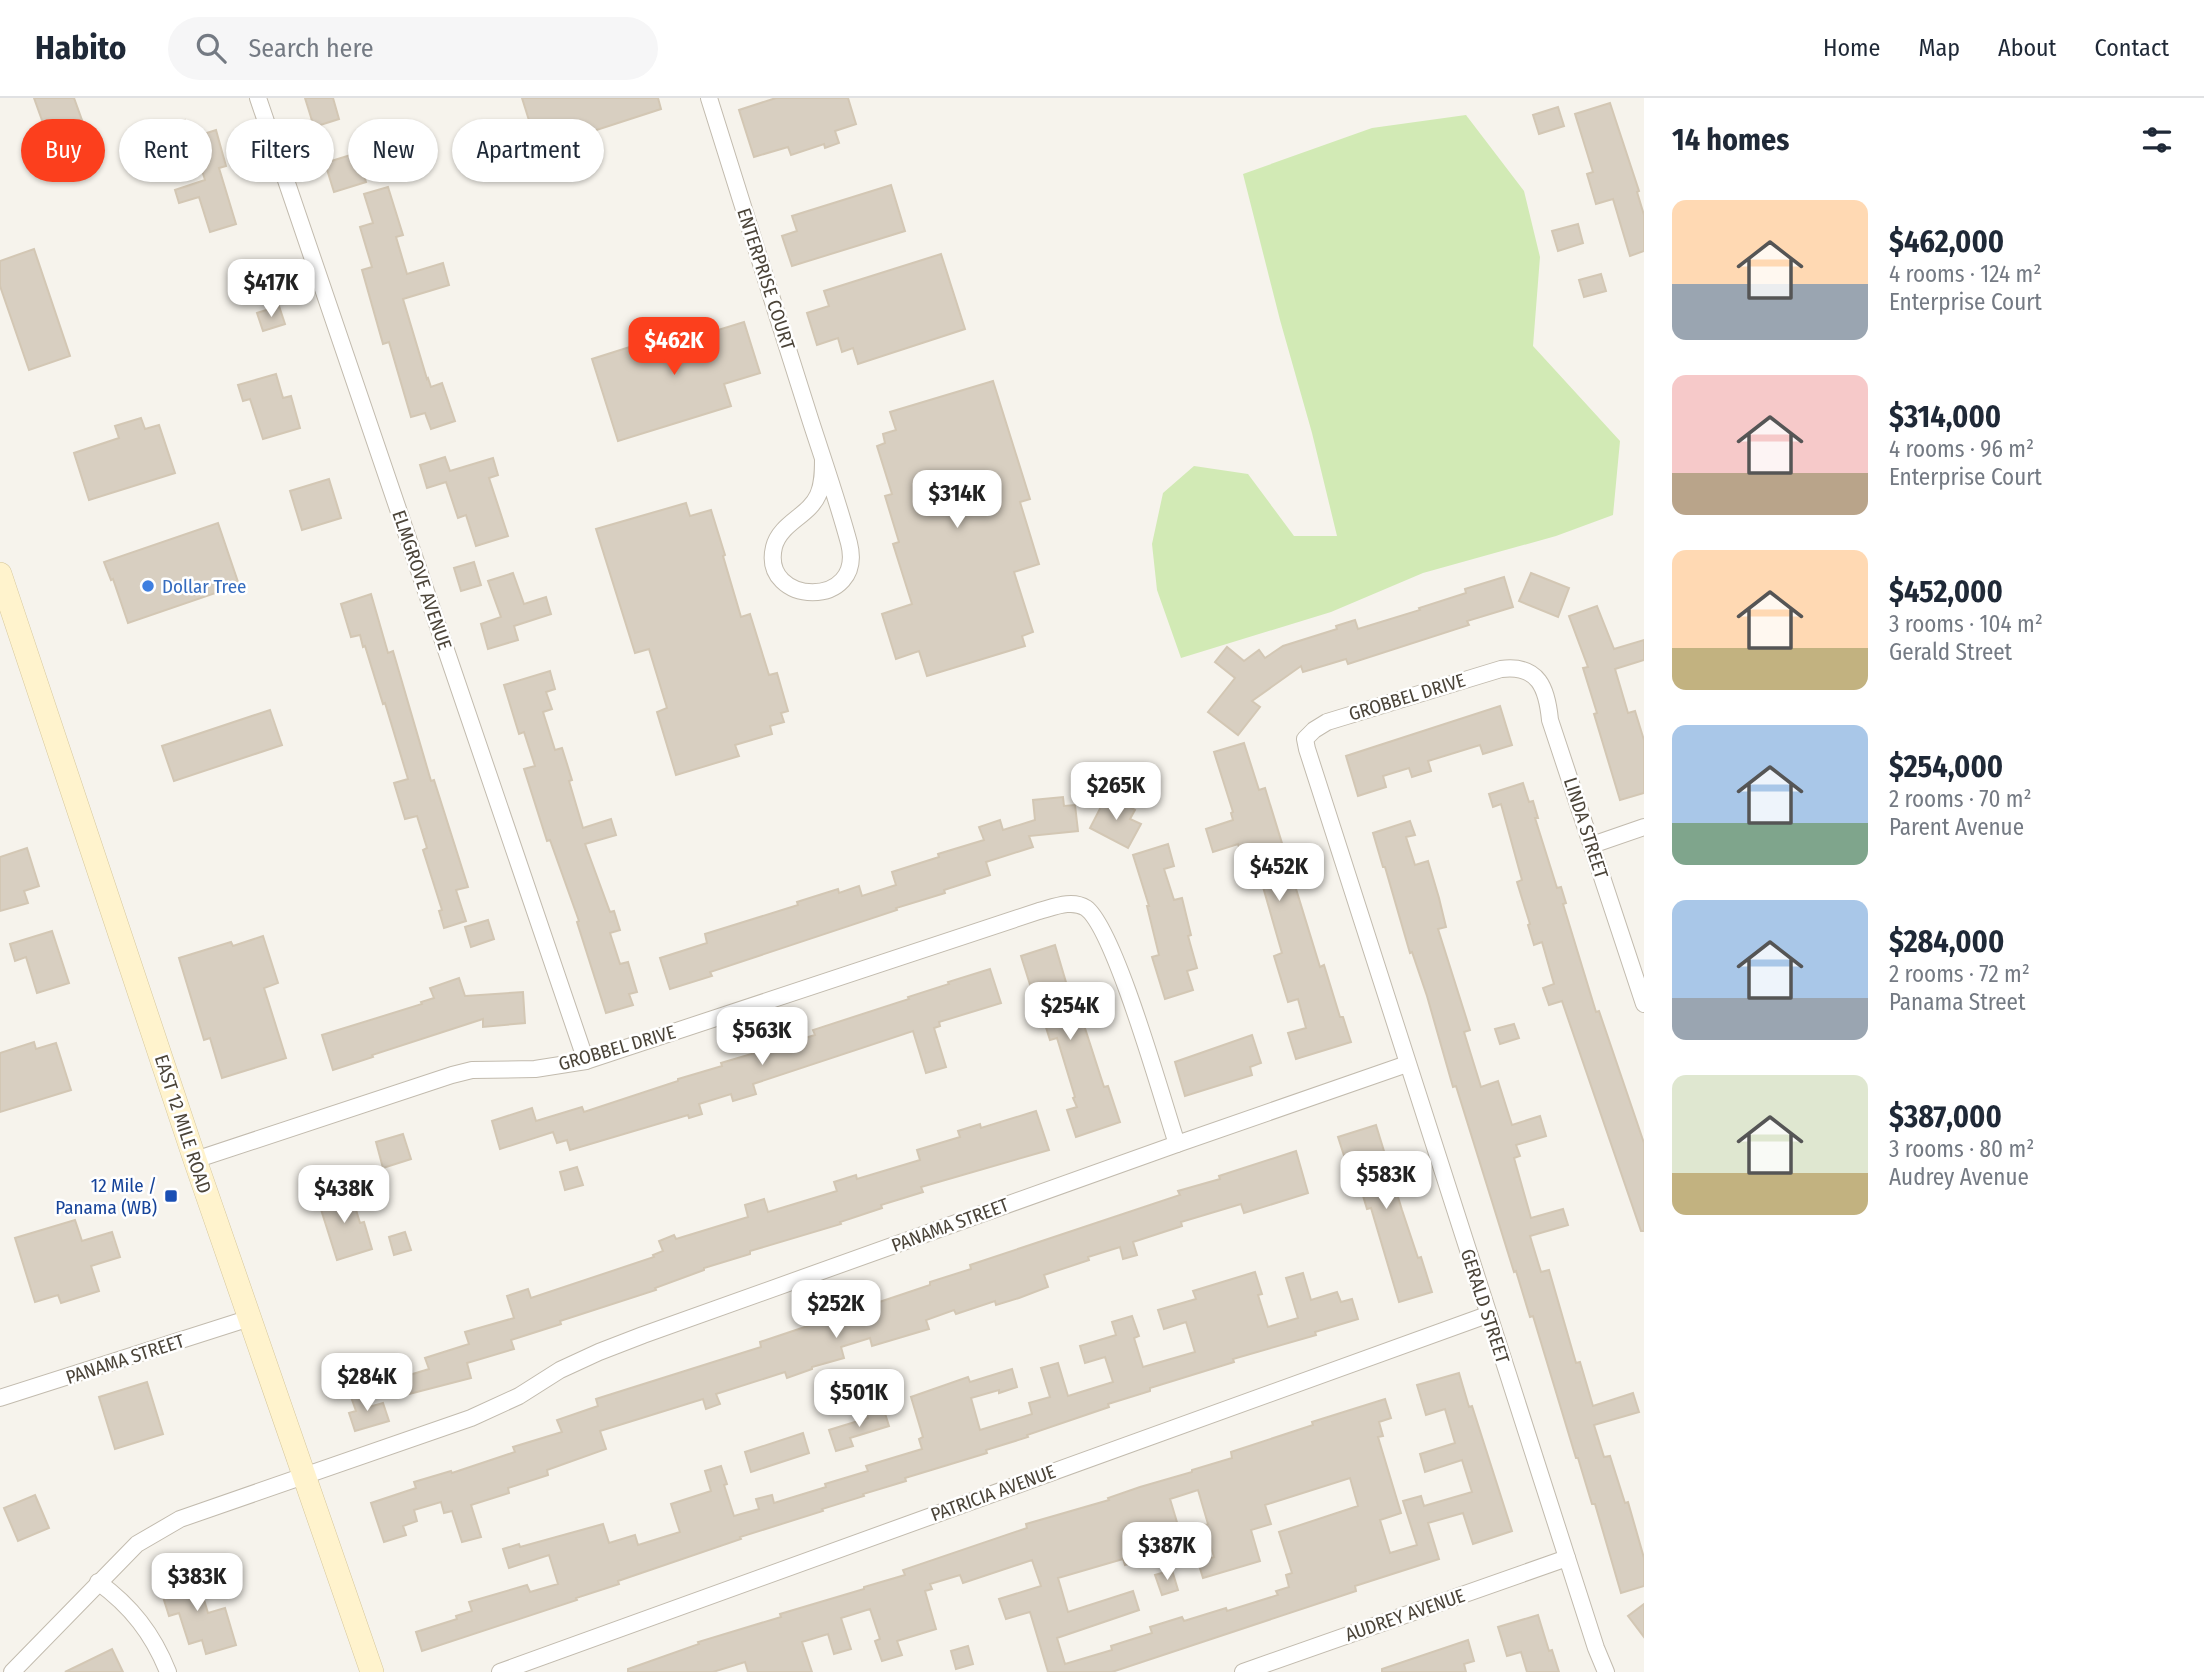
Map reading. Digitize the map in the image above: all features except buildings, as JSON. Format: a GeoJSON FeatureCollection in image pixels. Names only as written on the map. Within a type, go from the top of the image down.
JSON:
{"type":"FeatureCollection","features":[{"type":"Feature","properties":{"kind":"main road","name":"EAST 12 MILE ROAD"},"geometry":{"type":"LineString","coordinates":[[0,574],[195,1160],[372,1672]]}},
{"type":"Feature","properties":{"kind":"street","name":"ELMGROVE AVENUE"},"geometry":{"type":"LineString","coordinates":[[258,98],[586,1061]]}},
{"type":"Feature","properties":{"kind":"street","name":"ENTERPRISE COURT"},"geometry":{"type":"LineString","coordinates":[[709,98],[823,459],[849,545],[850,569],[847,576],[834,587],[820,592],[801,592],[786,585],[777,572],[774,545],[784,529],[815,502],[822,480],[823,459]]}},
{"type":"Feature","properties":{"kind":"street","name":"GROBBEL DRIVE"},"geometry":{"type":"LineString","coordinates":[[1305,739],[1327,722],[1485,673],[1514,667]]}},
{"type":"Feature","properties":{"kind":"street","name":"LINDA STREET"},"geometry":{"type":"LineString","coordinates":[[1514,667],[1526,670],[1540,681],[1548,698],[1550,720],[1644,1004]]}},
{"type":"Feature","properties":{"kind":"street","name":"GERALD STREET"},"geometry":{"type":"LineString","coordinates":[[1305,739],[1487,1315],[1606,1672]]}},
{"type":"Feature","properties":{"kind":"street"},"geometry":{"type":"LineString","coordinates":[[1592,845],[1644,827]]}},
{"type":"Feature","properties":{"kind":"street","name":"GROBBEL DRIVE"},"geometry":{"type":"LineString","coordinates":[[195,1160],[452,1075],[472,1070],[535,1069],[586,1061],[1039,911],[1076,903],[1087,909],[1095,918],[1113,954],[1177,1144]]}},
{"type":"Feature","properties":{"kind":"street","name":"PANAMA STREET"},"geometry":{"type":"LineString","coordinates":[[12,1672],[137,1544],[180,1519],[483,1413],[599,1352],[1407,1064]]}},
{"type":"Feature","properties":{"kind":"street","name":"PATRICIA AVENUE"},"geometry":{"type":"LineString","coordinates":[[500,1672],[1487,1315]]}},
{"type":"Feature","properties":{"kind":"street","name":"PANAMA STREET"},"geometry":{"type":"LineString","coordinates":[[0,1398],[250,1318]]}},
{"type":"Feature","properties":{"kind":"street","name":"AUDREY AVENUE"},"geometry":{"type":"LineString","coordinates":[[1243,1672],[1567,1558]]}},
{"type":"Feature","properties":{"kind":"street"},"geometry":{"type":"LineString","coordinates":[[99,1582],[120,1597],[141,1621],[161,1653],[168,1672]]}},
{"type":"Feature","properties":{"kind":"green space"},"geometry":{"type":"Polygon","coordinates":[[[1466,115],[1524,191],[1540,257],[1533,346],[1620,441],[1613,515],[1556,536],[1423,573],[1331,612],[1181,658],[1157,590],[1152,544],[1163,493],[1194,466],[1248,474],[1294,536],[1337,536],[1243,174],[1372,128],[1466,115]]]}},
{"type":"Feature","properties":{"kind":"place","name":"Dollar Tree"},"geometry":{"type":"Point","coordinates":[148,586]}},
{"type":"Feature","properties":{"kind":"place","name":"12 Mile / Panama (WB)"},"geometry":{"type":"Point","coordinates":[171,1196]}}]}
